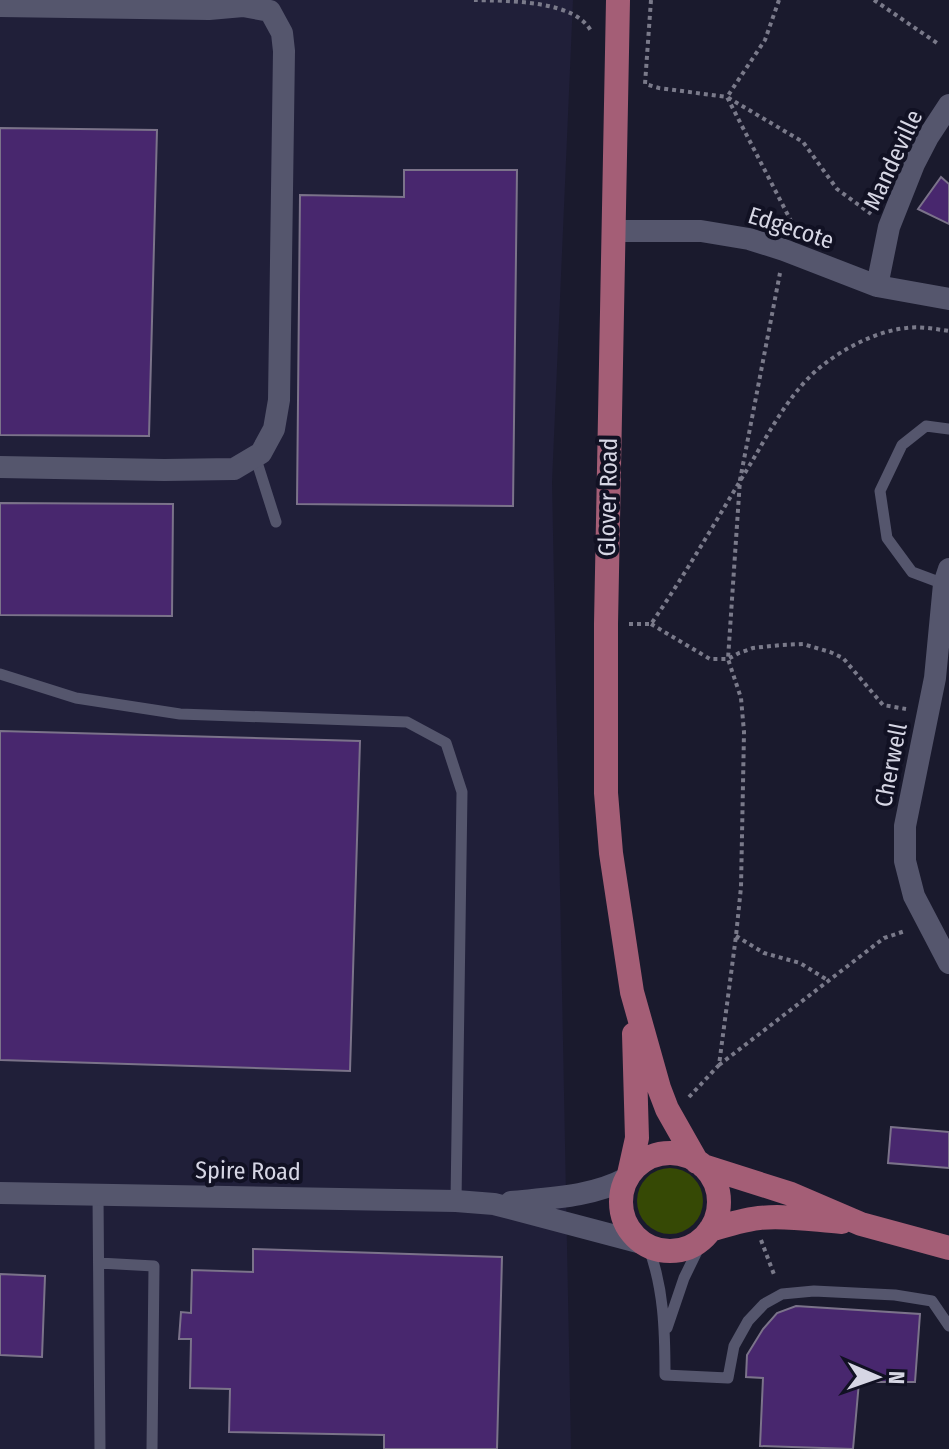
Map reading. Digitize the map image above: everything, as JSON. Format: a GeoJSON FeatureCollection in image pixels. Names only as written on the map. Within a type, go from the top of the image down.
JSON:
{"type":"FeatureCollection","features":[{"type":"Feature","properties":{"kind":"main road","name":"Glover Road"},"geometry":{"type":"LineString","coordinates":[[618,0],[606,624],[606,793],[611,853],[632,992],[637,1118],[635,1151],[628,1176]]}},
{"type":"Feature","properties":{"kind":"main road","name":"Glover Road"},"geometry":{"type":"LineString","coordinates":[[632,992],[667,1109],[700,1164]]}},
{"type":"Feature","properties":{"kind":"main road"},"geometry":{"type":"LineString","coordinates":[[861,1224],[788,1218],[743,1220],[707,1234],[692,1246],[664,1251],[645,1244],[631,1233],[621,1209],[621,1193],[628,1176],[638,1164],[650,1157],[676,1153],[791,1194],[861,1224],[949,1248]]}},
{"type":"Feature","properties":{"kind":"main road"},"geometry":{"type":"LineString","coordinates":[[700,1164],[712,1177],[719,1203],[716,1218],[707,1234]]}},
{"type":"Feature","properties":{"kind":"street"},"geometry":{"type":"LineString","coordinates":[[0,6],[61,3],[209,9],[275,6],[284,51],[279,400],[274,429],[261,453],[234,469],[0,467]]}},
{"type":"Feature","properties":{"kind":"street","name":"Mandeville"},"geometry":{"type":"LineString","coordinates":[[877,286],[889,227],[914,164],[945,119]]}},
{"type":"Feature","properties":{"kind":"street","name":"Edgecote"},"geometry":{"type":"LineString","coordinates":[[614,231],[701,231],[749,239],[877,286],[949,299]]}},
{"type":"Feature","properties":{"kind":"street","name":"Cherwell"},"geometry":{"type":"LineString","coordinates":[[947,576],[935,678],[905,826],[905,861],[914,896],[949,963]]}},
{"type":"Feature","properties":{"kind":"street","name":"Spire Road"},"geometry":{"type":"LineString","coordinates":[[494,1204],[584,1193],[616,1184],[628,1176]]}},
{"type":"Feature","properties":{"kind":"street","name":"Spire Road"},"geometry":{"type":"LineString","coordinates":[[0,1193],[494,1204],[645,1244]]}},
{"type":"Feature","properties":{"kind":"lane"},"geometry":{"type":"LineString","coordinates":[[947,576],[912,572],[887,538],[880,491],[902,445],[926,426],[949,429]]}},
{"type":"Feature","properties":{"kind":"lane"},"geometry":{"type":"LineString","coordinates":[[255,456],[276,522]]}},
{"type":"Feature","properties":{"kind":"lane"},"geometry":{"type":"LineString","coordinates":[[0,674],[76,698],[180,714],[407,722],[446,743],[462,792],[456,1201]]}},
{"type":"Feature","properties":{"kind":"lane"},"geometry":{"type":"LineString","coordinates":[[98,1195],[100,1449]]}},
{"type":"Feature","properties":{"kind":"lane"},"geometry":{"type":"LineString","coordinates":[[665,1332],[680,1289],[707,1234]]}},
{"type":"Feature","properties":{"kind":"lane"},"geometry":{"type":"LineString","coordinates":[[645,1244],[658,1277],[665,1332],[665,1375],[728,1378],[734,1346],[748,1321],[764,1304],[782,1294],[814,1291],[895,1295],[932,1301],[949,1326]]}},
{"type":"Feature","properties":{"kind":"lane"},"geometry":{"type":"LineString","coordinates":[[99,1263],[154,1266],[152,1449]]}},
{"type":"Feature","properties":{"kind":"path"},"geometry":{"type":"LineString","coordinates":[[474,0],[556,3],[575,10],[589,24],[593,36]]}},
{"type":"Feature","properties":{"kind":"path"},"geometry":{"type":"LineString","coordinates":[[651,0],[645,84],[727,97],[803,142],[837,189],[889,227]]}},
{"type":"Feature","properties":{"kind":"path"},"geometry":{"type":"LineString","coordinates":[[727,97],[765,40],[779,0]]}},
{"type":"Feature","properties":{"kind":"path"},"geometry":{"type":"LineString","coordinates":[[874,0],[940,45]]}},
{"type":"Feature","properties":{"kind":"path"},"geometry":{"type":"LineString","coordinates":[[719,1065],[741,887],[744,732],[741,698],[728,659],[740,480],[791,221],[727,97]]}},
{"type":"Feature","properties":{"kind":"path"},"geometry":{"type":"LineString","coordinates":[[651,624],[798,391],[821,366],[840,352],[883,333],[905,328],[949,331]]}},
{"type":"Feature","properties":{"kind":"path"},"geometry":{"type":"LineString","coordinates":[[606,624],[651,624],[710,659],[728,659],[753,648],[803,644],[843,658],[883,705],[928,712]]}},
{"type":"Feature","properties":{"kind":"path"},"geometry":{"type":"LineString","coordinates":[[687,1100],[719,1065],[884,938],[927,924]]}},
{"type":"Feature","properties":{"kind":"path"},"geometry":{"type":"LineString","coordinates":[[736,936],[764,953],[800,963],[829,981]]}},
{"type":"Feature","properties":{"kind":"path"},"geometry":{"type":"LineString","coordinates":[[760,1218],[762,1245],[782,1294]]}},
{"type":"Feature","properties":{"kind":"shaded area"},"geometry":{"type":"Polygon","coordinates":[[[0,0],[573,0],[552,482],[571,1449],[0,1449],[0,0]]]}},
{"type":"Feature","properties":{"kind":"green space"},"geometry":{"type":"Polygon","coordinates":[[[670,1168],[683,1170],[698,1183],[703,1201],[701,1214],[688,1229],[670,1234],[657,1232],[642,1219],[637,1201],[639,1188],[652,1173],[670,1168]]]}},
{"type":"Feature","properties":{"kind":"building"},"geometry":{"type":"Polygon","coordinates":[[[0,128],[157,130],[149,436],[0,435],[0,128]]]}},
{"type":"Feature","properties":{"kind":"building"},"geometry":{"type":"Polygon","coordinates":[[[404,170],[517,170],[513,506],[297,504],[300,195],[404,197],[404,170]]]}},
{"type":"Feature","properties":{"kind":"building"},"geometry":{"type":"Polygon","coordinates":[[[941,177],[949,184],[949,224],[918,209],[941,177]]]}},
{"type":"Feature","properties":{"kind":"building"},"geometry":{"type":"Polygon","coordinates":[[[0,503],[173,504],[172,616],[0,615],[0,503]]]}},
{"type":"Feature","properties":{"kind":"building"},"geometry":{"type":"Polygon","coordinates":[[[0,731],[360,741],[350,1071],[0,1060],[0,731]]]}},
{"type":"Feature","properties":{"kind":"building"},"geometry":{"type":"Polygon","coordinates":[[[891,1127],[949,1132],[949,1168],[888,1163],[891,1127]]]}},
{"type":"Feature","properties":{"kind":"building"},"geometry":{"type":"Polygon","coordinates":[[[253,1249],[502,1257],[497,1449],[384,1449],[384,1435],[229,1432],[230,1389],[190,1388],[191,1339],[179,1339],[181,1312],[191,1313],[192,1270],[253,1272],[253,1249]]]}},
{"type":"Feature","properties":{"kind":"building"},"geometry":{"type":"Polygon","coordinates":[[[0,1274],[45,1276],[42,1357],[0,1355],[0,1274]]]}},
{"type":"Feature","properties":{"kind":"building"},"geometry":{"type":"Polygon","coordinates":[[[796,1306],[920,1314],[915,1382],[859,1382],[853,1449],[760,1446],[763,1378],[746,1377],[747,1355],[777,1313],[796,1306]]]}}]}
